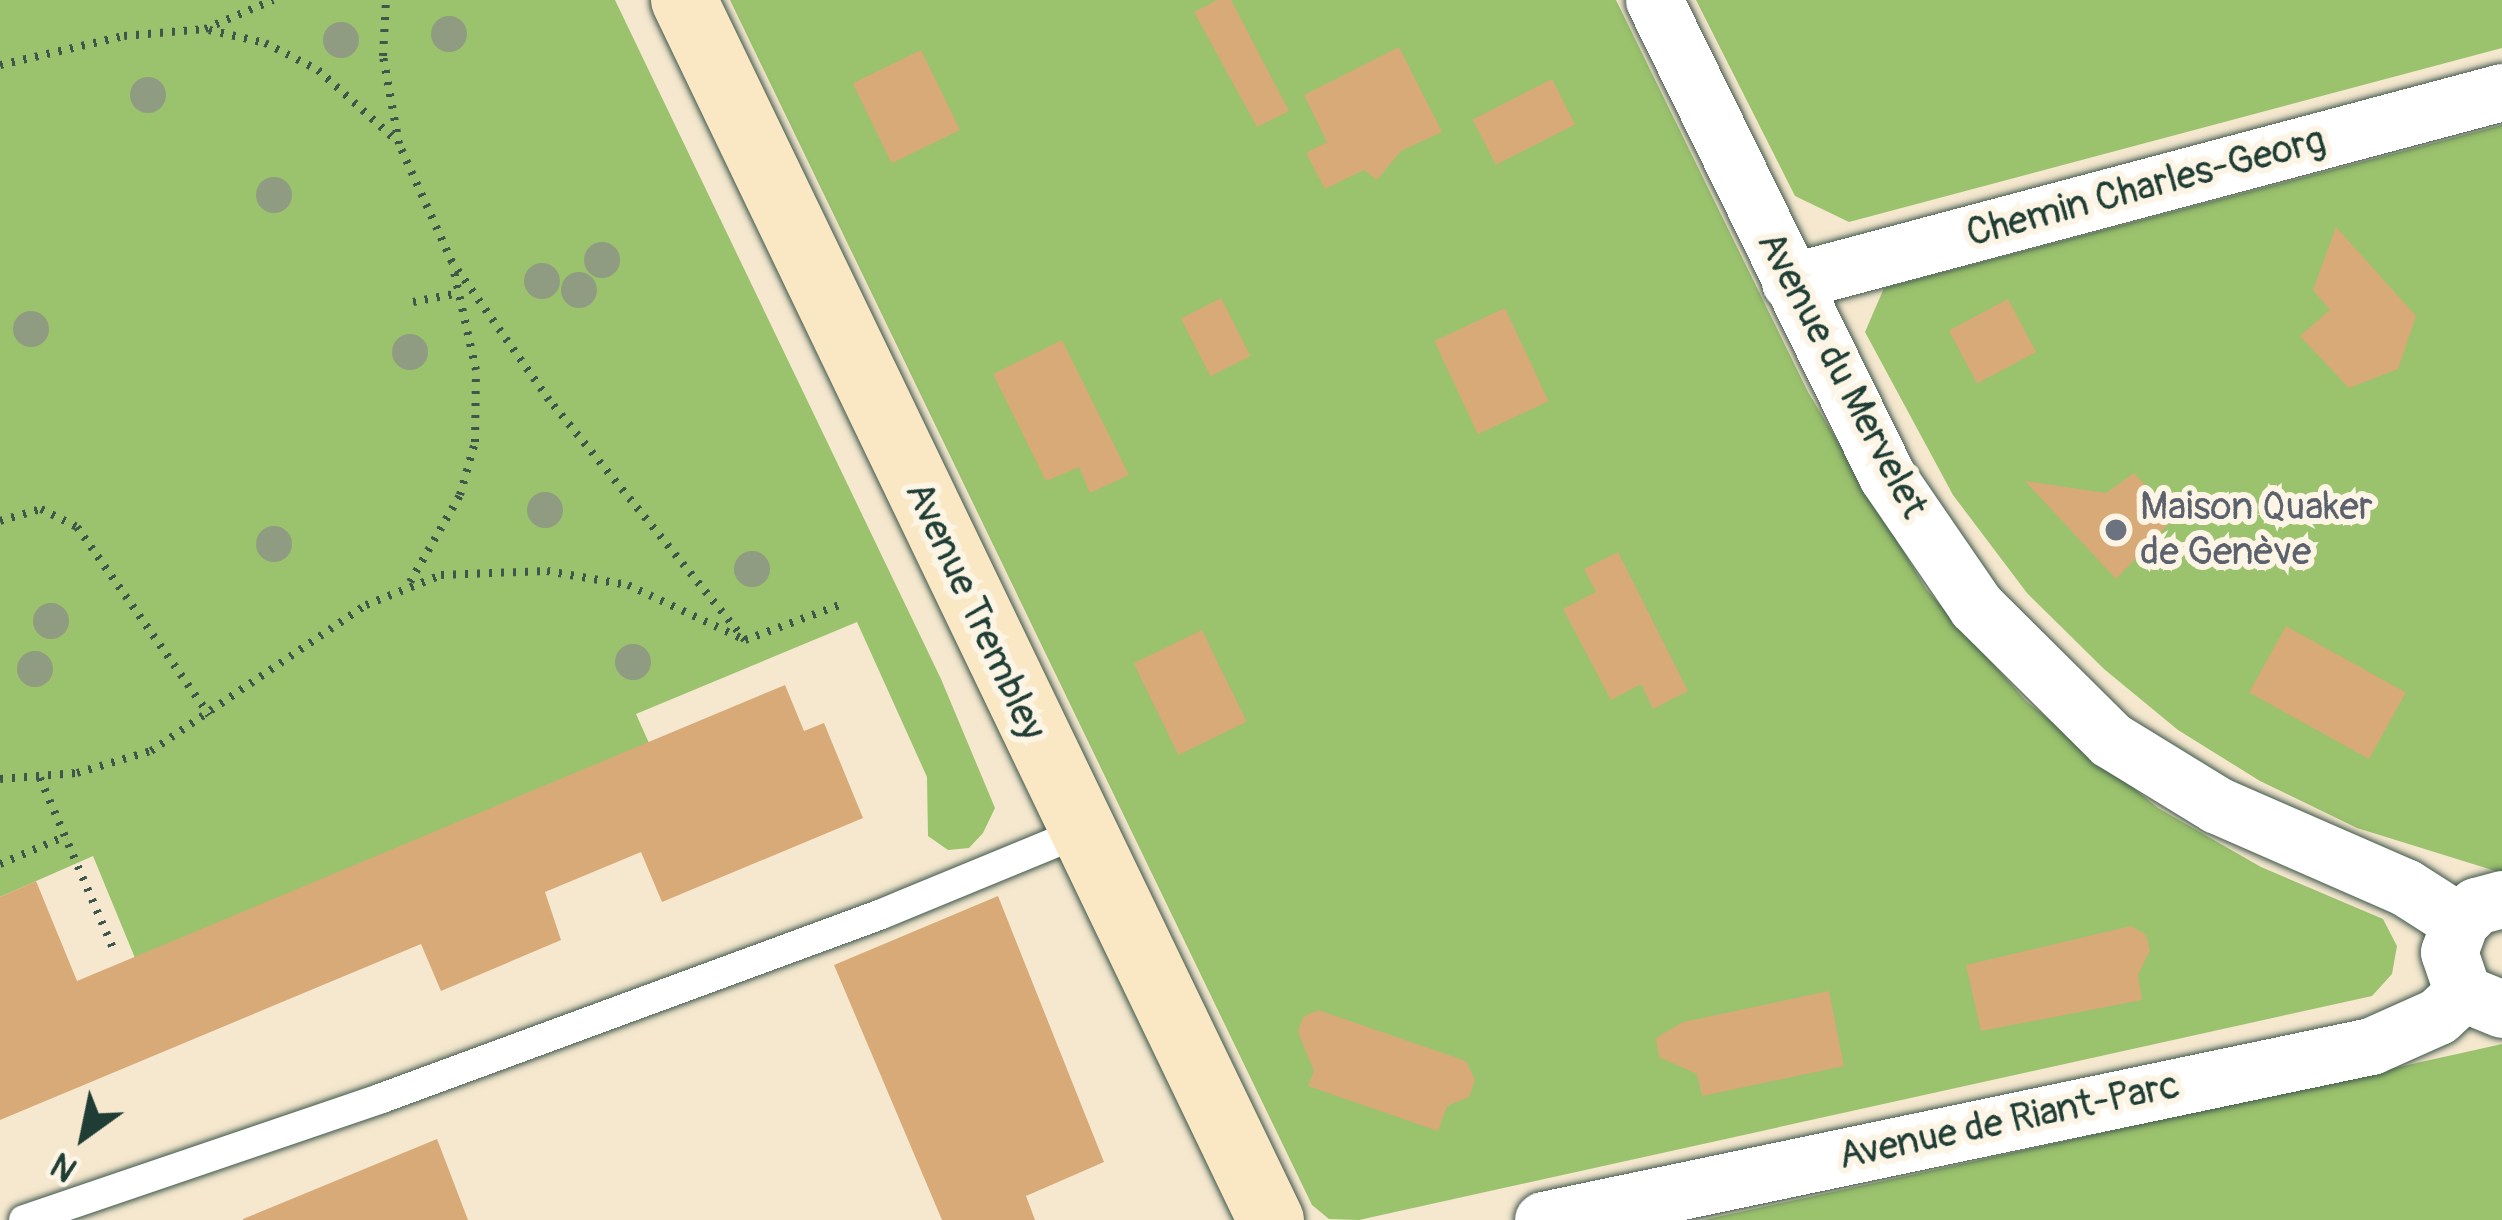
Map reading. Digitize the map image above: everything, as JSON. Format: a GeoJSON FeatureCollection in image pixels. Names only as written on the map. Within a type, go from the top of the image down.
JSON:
{"type":"FeatureCollection","features":[{"type":"Feature","properties":{"kind":"street","name":"Avenue Trembley"},"geometry":{"type":"LineString","coordinates":[[684,0],[1079,832],[1271,1220]]}},
{"type":"Feature","properties":{"kind":"street","name":"Avenue du Mervelet"},"geometry":{"type":"LineString","coordinates":[[1654,0],[1887,476],[1976,606],[2111,740],[2217,805],[2405,887],[2481,911]]}},
{"type":"Feature","properties":{"kind":"street","name":"Chemin Charles-Georg"},"geometry":{"type":"LineString","coordinates":[[1790,283],[2502,92]]}},
{"type":"Feature","properties":{"kind":"street"},"geometry":{"type":"LineString","coordinates":[[2481,911],[2449,952],[2483,1001]]}},
{"type":"Feature","properties":{"kind":"street","name":"Avenue de Riant-Parc"},"geometry":{"type":"LineString","coordinates":[[1543,1220],[2371,1046],[2483,1001]]}},
{"type":"Feature","properties":{"kind":"lane"},"geometry":{"type":"LineString","coordinates":[[24,1220],[404,1090],[879,915],[1079,832]]}},
{"type":"Feature","properties":{"kind":"path"},"geometry":{"type":"LineString","coordinates":[[205,29],[273,0]]}},
{"type":"Feature","properties":{"kind":"path"},"geometry":{"type":"LineString","coordinates":[[386,0],[383,56],[399,143],[452,262],[476,370],[475,442],[460,495],[409,583]]}},
{"type":"Feature","properties":{"kind":"path"},"geometry":{"type":"LineString","coordinates":[[0,65],[124,36],[205,29],[265,43],[318,70],[399,143]]}},
{"type":"Feature","properties":{"kind":"path"},"geometry":{"type":"LineString","coordinates":[[452,262],[549,400],[745,640]]}},
{"type":"Feature","properties":{"kind":"path"},"geometry":{"type":"LineString","coordinates":[[413,302],[459,292]]}},
{"type":"Feature","properties":{"kind":"path"},"geometry":{"type":"LineString","coordinates":[[0,521],[41,509],[77,527],[209,716]]}},
{"type":"Feature","properties":{"kind":"path"},"geometry":{"type":"LineString","coordinates":[[0,779],[40,778],[151,751],[409,583],[490,569],[575,575],[652,594],[718,634],[745,640],[839,605]]}},
{"type":"Feature","properties":{"kind":"path"},"geometry":{"type":"LineString","coordinates":[[40,778],[115,953]]}},
{"type":"Feature","properties":{"kind":"path"},"geometry":{"type":"LineString","coordinates":[[0,865],[66,836]]}},
{"type":"Feature","properties":{"kind":"green space"},"geometry":{"type":"Polygon","coordinates":[[[0,0],[615,0],[941,679],[995,808],[983,833],[969,848],[948,850],[928,836],[927,777],[857,622],[636,714],[649,743],[135,958],[93,856],[0,897],[0,0]]]}},
{"type":"Feature","properties":{"kind":"green space"},"geometry":{"type":"Polygon","coordinates":[[[730,0],[1616,0],[1808,392],[1926,589],[2026,701],[2158,808],[2261,867],[2383,919],[2397,946],[2392,974],[2372,996],[1359,1220],[1329,1219],[1312,1205],[730,0]]]}},
{"type":"Feature","properties":{"kind":"green space"},"geometry":{"type":"Polygon","coordinates":[[[1696,0],[2502,0],[2502,48],[1849,222],[1795,196],[1696,0]]]}},
{"type":"Feature","properties":{"kind":"green space"},"geometry":{"type":"Polygon","coordinates":[[[2502,125],[2502,873],[2357,828],[2260,781],[2178,730],[2104,669],[2027,593],[1953,495],[1865,332],[1884,288],[2502,125]]]}},
{"type":"Feature","properties":{"kind":"green space"},"geometry":{"type":"Polygon","coordinates":[[[2502,1044],[2502,1220],[1703,1220],[1971,1162],[2502,1044]]]}},
{"type":"Feature","properties":{"kind":"building"},"geometry":{"type":"Polygon","coordinates":[[[1217,0],[1231,0],[1289,111],[1257,127],[1194,12],[1217,0]]]}},
{"type":"Feature","properties":{"kind":"building"},"geometry":{"type":"Polygon","coordinates":[[[1399,47],[1442,132],[1401,151],[1377,180],[1364,170],[1325,189],[1306,153],[1327,142],[1304,95],[1399,47]]]}},
{"type":"Feature","properties":{"kind":"building"},"geometry":{"type":"Polygon","coordinates":[[[921,50],[960,130],[892,163],[853,83],[921,50]]]}},
{"type":"Feature","properties":{"kind":"building"},"geometry":{"type":"Polygon","coordinates":[[[1552,79],[1575,124],[1496,165],[1473,119],[1552,79]]]}},
{"type":"Feature","properties":{"kind":"building"},"geometry":{"type":"Polygon","coordinates":[[[2336,227],[2416,316],[2398,369],[2349,388],[2300,336],[2330,310],[2313,290],[2336,227]]]}},
{"type":"Feature","properties":{"kind":"building"},"geometry":{"type":"Polygon","coordinates":[[[1221,298],[1251,356],[1210,376],[1181,318],[1221,298]]]}},
{"type":"Feature","properties":{"kind":"building"},"geometry":{"type":"Polygon","coordinates":[[[2008,299],[2036,352],[1977,383],[1949,330],[2008,299]]]}},
{"type":"Feature","properties":{"kind":"building"},"geometry":{"type":"Polygon","coordinates":[[[1505,308],[1549,401],[1478,434],[1434,341],[1505,308]]]}},
{"type":"Feature","properties":{"kind":"building"},"geometry":{"type":"Polygon","coordinates":[[[1062,340],[1129,475],[1090,493],[1079,467],[1046,481],[993,374],[1062,340]]]}},
{"type":"Feature","properties":{"kind":"building"},"geometry":{"type":"Polygon","coordinates":[[[2134,473],[2175,517],[2116,579],[2025,481],[2106,493],[2134,473]]]}},
{"type":"Feature","properties":{"kind":"building"},"geometry":{"type":"Polygon","coordinates":[[[1618,552],[1688,691],[1653,709],[1641,684],[1611,700],[1563,609],[1596,592],[1584,569],[1618,552]]]}},
{"type":"Feature","properties":{"kind":"building"},"geometry":{"type":"Polygon","coordinates":[[[2286,626],[2406,692],[2369,759],[2249,692],[2286,626]]]}},
{"type":"Feature","properties":{"kind":"building"},"geometry":{"type":"Polygon","coordinates":[[[1202,630],[1247,722],[1178,755],[1134,663],[1202,630]]]}},
{"type":"Feature","properties":{"kind":"building"},"geometry":{"type":"Polygon","coordinates":[[[785,685],[804,731],[824,723],[863,818],[662,902],[641,852],[545,892],[561,940],[441,991],[421,944],[0,1120],[0,897],[36,881],[77,981],[785,685]]]}},
{"type":"Feature","properties":{"kind":"building"},"geometry":{"type":"Polygon","coordinates":[[[998,896],[1104,1162],[1026,1196],[1035,1220],[942,1220],[834,965],[998,896]]]}},
{"type":"Feature","properties":{"kind":"building"},"geometry":{"type":"Polygon","coordinates":[[[2131,926],[2146,935],[2150,950],[2138,975],[2142,1000],[1981,1031],[1966,965],[2131,926]]]}},
{"type":"Feature","properties":{"kind":"building"},"geometry":{"type":"Polygon","coordinates":[[[1829,991],[1844,1066],[1702,1096],[1697,1074],[1659,1057],[1656,1038],[1683,1022],[1829,991]]]}},
{"type":"Feature","properties":{"kind":"building"},"geometry":{"type":"Polygon","coordinates":[[[1318,1010],[1466,1061],[1475,1080],[1469,1097],[1447,1106],[1438,1131],[1308,1086],[1314,1071],[1298,1032],[1303,1017],[1318,1010]]]}},
{"type":"Feature","properties":{"kind":"building"},"geometry":{"type":"Polygon","coordinates":[[[437,1139],[468,1220],[243,1220],[243,1219],[437,1139]]]}},
{"type":"Feature","properties":{"kind":"place","name":"Maison Quaker de Genève"},"geometry":{"type":"Point","coordinates":[2116,530]}}]}
